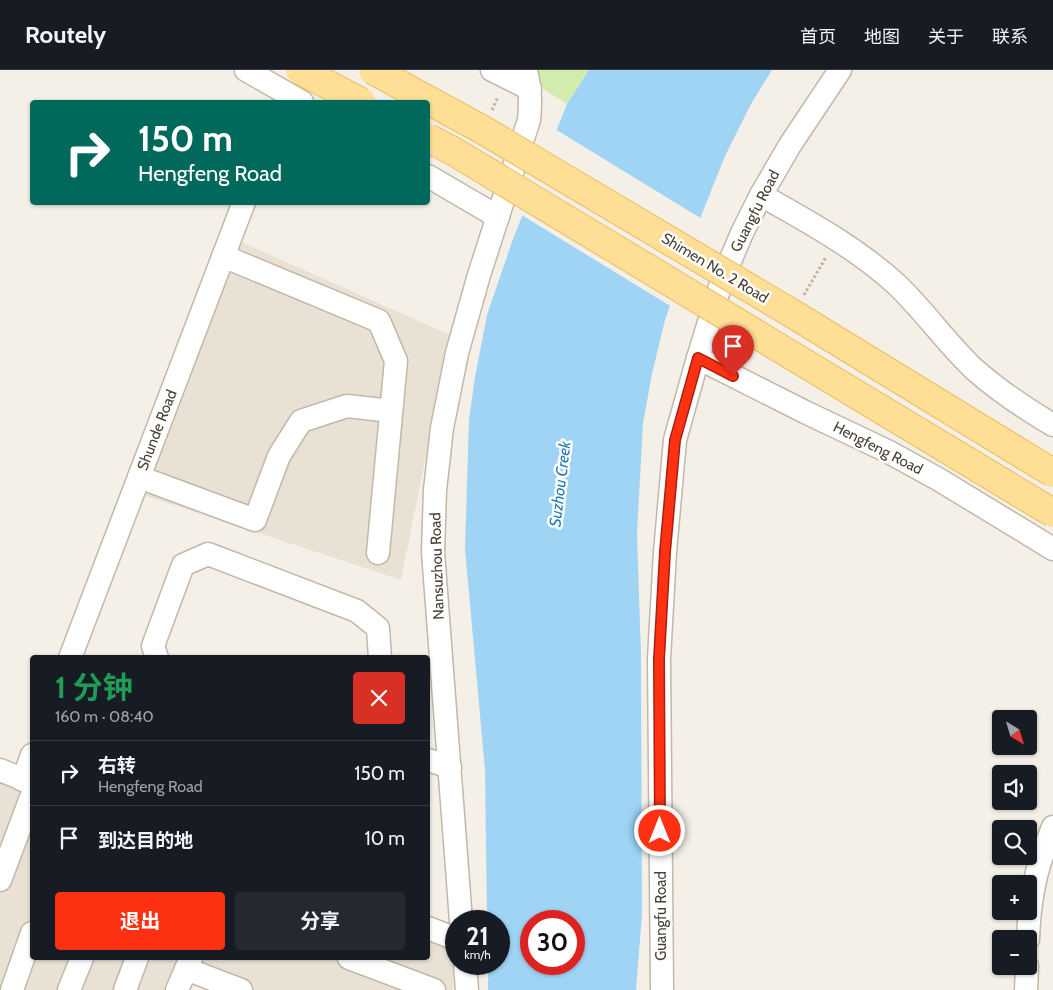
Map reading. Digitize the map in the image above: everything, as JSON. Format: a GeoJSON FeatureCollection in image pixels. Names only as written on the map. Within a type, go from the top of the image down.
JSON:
{"type":"FeatureCollection","features":[{"type":"Feature","properties":{"kind":"main road"},"geometry":{"type":"LineString","coordinates":[[301,70],[357,100]]}},
{"type":"Feature","properties":{"kind":"main road","name":"Shimen No. 2 Road"},"geometry":{"type":"LineString","coordinates":[[373,70],[428,100]]}},
{"type":"Feature","properties":{"kind":"main road","name":"Shimen No. 2 Road"},"geometry":{"type":"LineString","coordinates":[[430,101],[483,130],[793,314],[1053,473]]}},
{"type":"Feature","properties":{"kind":"main road"},"geometry":{"type":"LineString","coordinates":[[430,139],[1053,513]]}},
{"type":"Feature","properties":{"kind":"street"},"geometry":{"type":"LineString","coordinates":[[246,70],[291,100],[301,70]]}},
{"type":"Feature","properties":{"kind":"street","name":"Guangfu Road"},"geometry":{"type":"LineString","coordinates":[[662,990],[659,659],[665,552],[675,440],[722,280],[742,233],[761,195],[790,145],[840,70]]}},
{"type":"Feature","properties":{"kind":"street","name":"Nansuzhou Road"},"geometry":{"type":"LineString","coordinates":[[461,910],[433,552],[435,490],[442,428],[457,353],[478,275],[529,120],[531,104],[514,77]]}},
{"type":"Feature","properties":{"kind":"street"},"geometry":{"type":"LineString","coordinates":[[430,177],[498,217]]}},
{"type":"Feature","properties":{"kind":"street"},"geometry":{"type":"LineString","coordinates":[[761,195],[836,239],[864,258],[894,283],[916,305],[975,370],[1053,426]]}},
{"type":"Feature","properties":{"kind":"street","name":"Shunde Road"},"geometry":{"type":"LineString","coordinates":[[71,655],[243,205]]}},
{"type":"Feature","properties":{"kind":"street"},"geometry":{"type":"LineString","coordinates":[[223,256],[379,321],[396,361],[378,553]]}},
{"type":"Feature","properties":{"kind":"street","name":"Hengfeng Road"},"geometry":{"type":"LineString","coordinates":[[698,358],[804,412],[887,451],[938,479],[1053,549]]}},
{"type":"Feature","properties":{"kind":"street"},"geometry":{"type":"LineString","coordinates":[[140,477],[255,520],[279,456],[301,421],[347,406],[391,411]]}},
{"type":"Feature","properties":{"kind":"street"},"geometry":{"type":"LineString","coordinates":[[156,655],[153,646],[183,565],[208,554],[357,611],[378,628],[380,655]]}},
{"type":"Feature","properties":{"kind":"street"},"geometry":{"type":"LineString","coordinates":[[430,761],[450,767]]}},
{"type":"Feature","properties":{"kind":"street"},"geometry":{"type":"LineString","coordinates":[[0,770],[29,786],[17,831],[0,880]]}},
{"type":"Feature","properties":{"kind":"street"},"geometry":{"type":"LineString","coordinates":[[1029,930],[1034,889],[1042,854],[1053,827]]}},
{"type":"Feature","properties":{"kind":"street"},"geometry":{"type":"LineString","coordinates":[[430,929],[445,934]]}},
{"type":"Feature","properties":{"kind":"street"},"geometry":{"type":"LineString","coordinates":[[12,990],[30,939]]}},
{"type":"Feature","properties":{"kind":"street"},"geometry":{"type":"LineString","coordinates":[[69,990],[81,960]]}},
{"type":"Feature","properties":{"kind":"street"},"geometry":{"type":"LineString","coordinates":[[125,990],[136,960]]}},
{"type":"Feature","properties":{"kind":"street"},"geometry":{"type":"LineString","coordinates":[[354,960],[434,990]]}},
{"type":"Feature","properties":{"kind":"street"},"geometry":{"type":"LineString","coordinates":[[177,990],[188,963],[241,990]]}},
{"type":"Feature","properties":{"kind":"street"},"geometry":{"type":"LineString","coordinates":[[466,975],[467,990]]}},
{"type":"Feature","properties":{"kind":"street"},"geometry":{"type":"LineString","coordinates":[[1026,990],[1027,975]]}},
{"type":"Feature","properties":{"kind":"path"},"geometry":{"type":"LineString","coordinates":[[483,130],[514,77]]}},
{"type":"Feature","properties":{"kind":"path"},"geometry":{"type":"LineString","coordinates":[[793,314],[836,239]]}},
{"type":"Feature","properties":{"kind":"shaded area"},"geometry":{"type":"Polygon","coordinates":[[[230,237],[450,335],[401,580],[134,492],[230,237]]]}},
{"type":"Feature","properties":{"kind":"shaded area"},"geometry":{"type":"Polygon","coordinates":[[[0,779],[30,790],[30,960],[430,960],[430,941],[445,947],[445,975],[453,975],[453,990],[226,990],[189,977],[184,990],[0,990],[0,779]]]}},
{"type":"Feature","properties":{"kind":"green space"},"geometry":{"type":"Polygon","coordinates":[[[534,70],[589,70],[567,104],[545,90],[538,82],[534,70]]]}},
{"type":"Feature","properties":{"kind":"water","name":"Suzhou Creek"},"geometry":{"type":"Polygon","coordinates":[[[589,70],[772,70],[751,104],[725,156],[701,216],[665,320],[643,423],[637,534],[641,655],[642,914],[636,990],[488,990],[488,975],[510,975],[510,910],[487,910],[485,770],[465,549],[469,419],[487,315],[513,239],[567,104],[589,70]]]}},
{"type":"Feature","properties":{"kind":"pier"},"geometry":{"type":"Polygon","coordinates":[[[555,129],[702,219],[672,307],[520,214],[555,129]]]}},
{"type":"Feature","properties":{"kind":"route"},"geometry":{"type":"LineString","coordinates":[[660,831],[659,659],[665,552],[675,440],[698,358],[733,376]]}}]}
